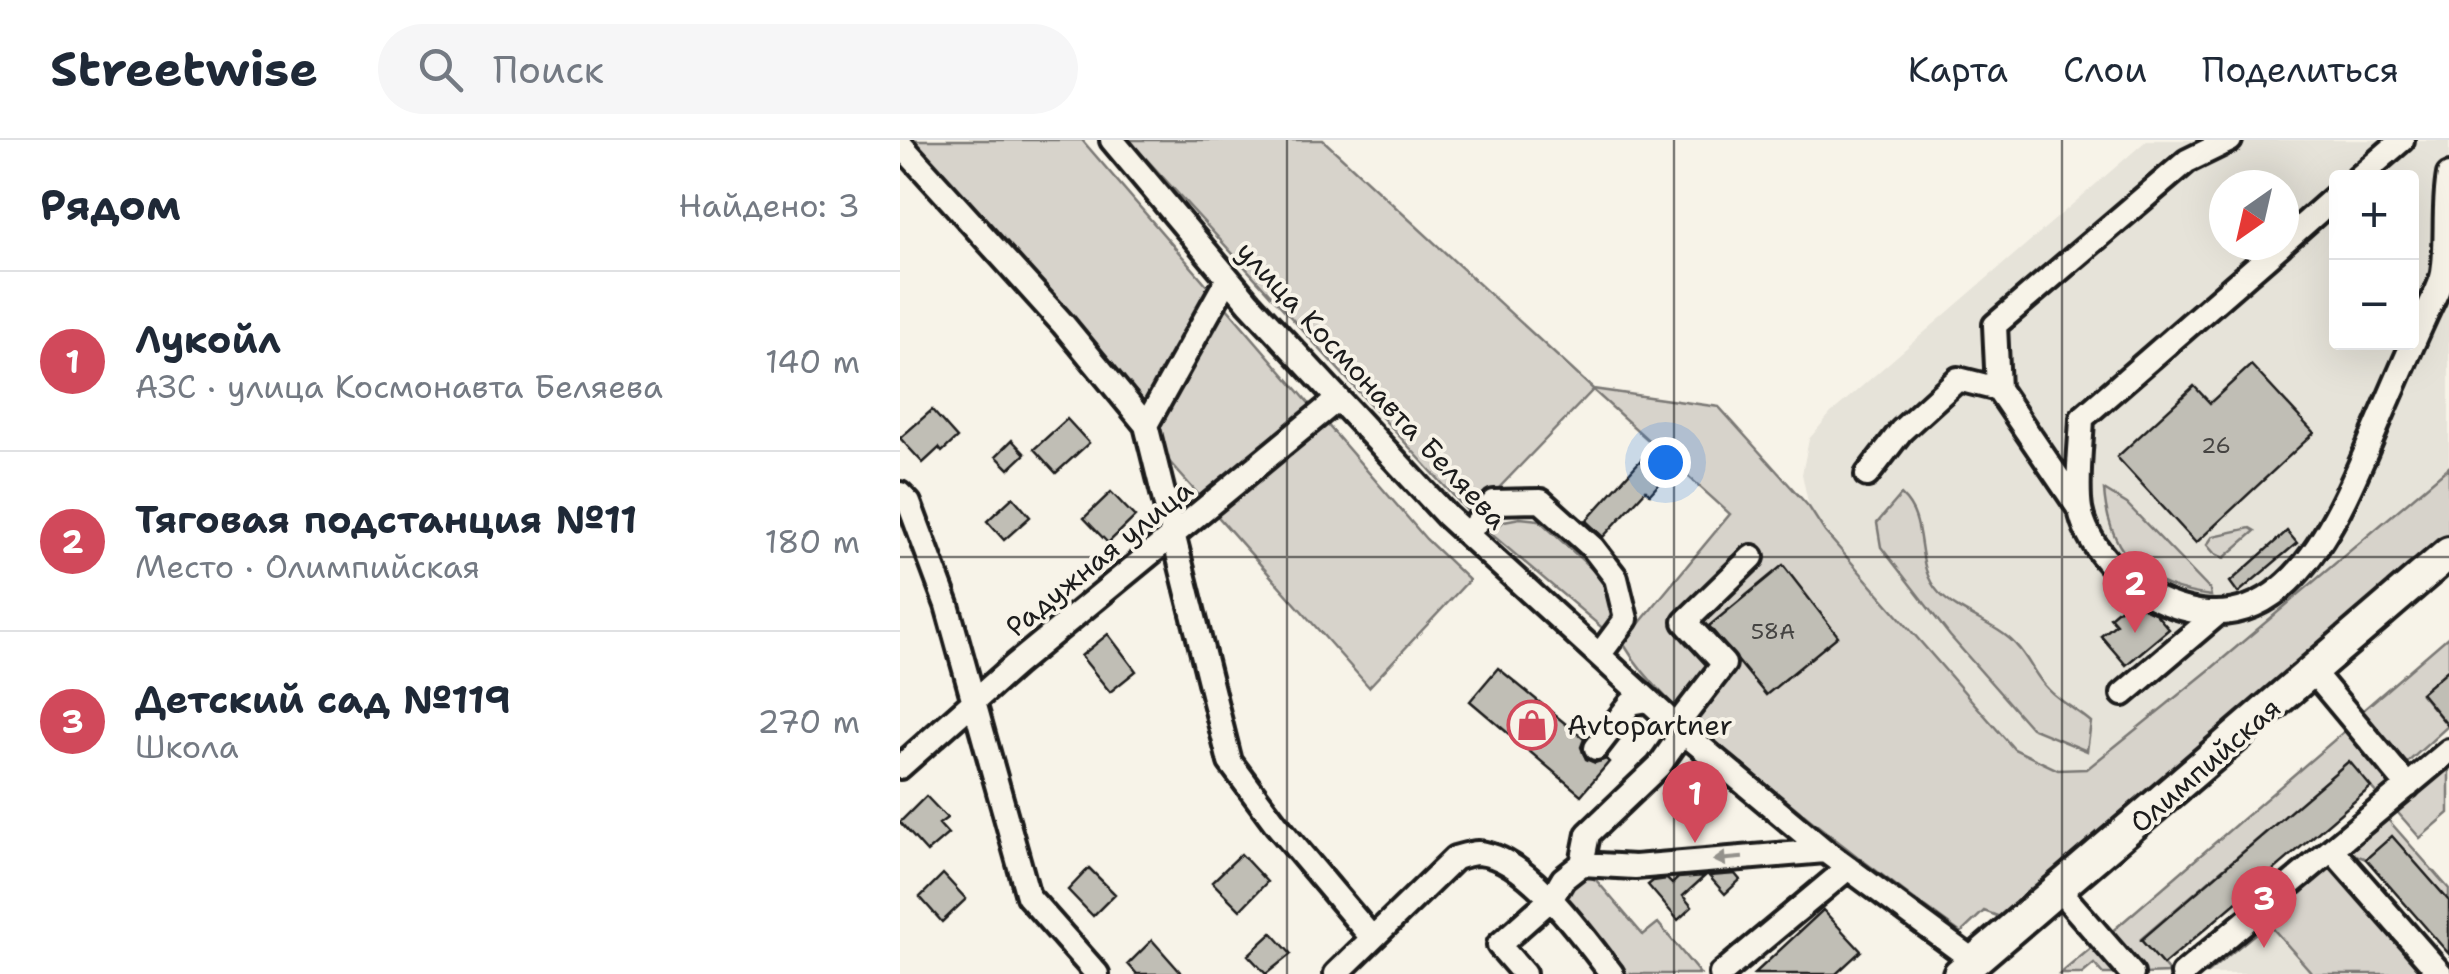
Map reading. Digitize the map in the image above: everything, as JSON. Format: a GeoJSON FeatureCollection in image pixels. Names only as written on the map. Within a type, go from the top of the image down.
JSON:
{"type":"FeatureCollection","features":[{"type":"Feature","properties":{"kind":"main road","name":"Олимпийская"},"geometry":{"type":"LineString","coordinates":[[1967,968],[2449,553]]}},
{"type":"Feature","properties":{"kind":"street","name":"улица Космонавта Беляева"},"geometry":{"type":"LineString","coordinates":[[1112,140],[1228,278],[1466,534],[1680,729],[1967,968]]}},
{"type":"Feature","properties":{"kind":"street"},"geometry":{"type":"LineString","coordinates":[[2230,140],[2187,161],[1995,325],[1998,389],[2080,510],[2101,556],[2133,588],[2176,609],[2217,614],[2248,608],[2281,592],[2310,560],[2337,514],[2443,276],[2444,197],[2449,175]]}},
{"type":"Feature","properties":{"kind":"street"},"geometry":{"type":"LineString","coordinates":[[2367,170],[2402,140]]}},
{"type":"Feature","properties":{"kind":"street"},"geometry":{"type":"LineString","coordinates":[[901,143],[1051,310],[1146,425],[1230,762],[1276,824],[1372,938]]}},
{"type":"Feature","properties":{"kind":"street"},"geometry":{"type":"LineString","coordinates":[[2299,229],[2329,202]]}},
{"type":"Feature","properties":{"kind":"street"},"geometry":{"type":"LineString","coordinates":[[2080,510],[2082,418],[2264,260]]}},
{"type":"Feature","properties":{"kind":"street"},"geometry":{"type":"LineString","coordinates":[[1146,425],[1228,278]]}},
{"type":"Feature","properties":{"kind":"street"},"geometry":{"type":"LineString","coordinates":[[1867,475],[1901,431],[1958,379],[1998,389]]}},
{"type":"Feature","properties":{"kind":"street","name":"Радужная улица"},"geometry":{"type":"LineString","coordinates":[[900,767],[1338,399]]}},
{"type":"Feature","properties":{"kind":"street"},"geometry":{"type":"LineString","coordinates":[[900,494],[909,504],[948,605],[1028,896],[1096,974]]}},
{"type":"Feature","properties":{"kind":"street"},"geometry":{"type":"LineString","coordinates":[[1466,534],[1494,502],[1541,501],[1593,548],[1616,578],[1626,619],[1600,654]]}},
{"type":"Feature","properties":{"kind":"street"},"geometry":{"type":"LineString","coordinates":[[1524,974],[1500,945],[1552,898],[1563,880],[1582,864],[1588,834],[1658,766],[1724,664],[1685,622],[1752,557]]}},
{"type":"Feature","properties":{"kind":"street"},"geometry":{"type":"LineString","coordinates":[[2123,694],[2217,614]]}},
{"type":"Feature","properties":{"kind":"street"},"geometry":{"type":"LineString","coordinates":[[2312,672],[2408,786]]}},
{"type":"Feature","properties":{"kind":"street"},"geometry":{"type":"LineString","coordinates":[[1596,748],[1632,703],[1648,700]]}},
{"type":"Feature","properties":{"kind":"street"},"geometry":{"type":"LineString","coordinates":[[2183,974],[2449,751]]}},
{"type":"Feature","properties":{"kind":"street"},"geometry":{"type":"LineString","coordinates":[[1582,864],[1635,867],[1826,850]]}},
{"type":"Feature","properties":{"kind":"street"},"geometry":{"type":"LineString","coordinates":[[2332,850],[2440,974]]}},
{"type":"Feature","properties":{"kind":"street"},"geometry":{"type":"LineString","coordinates":[[1336,974],[1454,858],[1477,853],[1501,859],[1552,898],[1612,974]]}},
{"type":"Feature","properties":{"kind":"street"},"geometry":{"type":"LineString","coordinates":[[1721,974],[1848,868]]}},
{"type":"Feature","properties":{"kind":"street"},"geometry":{"type":"LineString","coordinates":[[2060,890],[2132,974]]}},
{"type":"Feature","properties":{"kind":"shaded area"},"geometry":{"type":"Polygon","coordinates":[[[900,140],[1082,140],[1426,539],[1469,580],[1369,687],[900,158],[900,140]]]}},
{"type":"Feature","properties":{"kind":"shaded area"},"geometry":{"type":"Polygon","coordinates":[[[1129,140],[1323,140],[1593,389],[1719,407],[2014,749],[2058,770],[2087,769],[2449,467],[2449,536],[2011,921],[1984,911],[1961,933],[1822,829],[1708,736],[1662,693],[1623,643],[1730,514],[1593,390],[1472,516],[1129,140]]]}},
{"type":"Feature","properties":{"kind":"shaded area"},"geometry":{"type":"Polygon","coordinates":[[[2147,140],[2449,140],[2449,467],[2087,769],[2058,770],[2014,749],[1825,532],[1809,507],[1802,474],[1809,439],[1831,413],[2147,140]]]}},
{"type":"Feature","properties":{"kind":"shaded area"},"geometry":{"type":"Polygon","coordinates":[[[2104,490],[2127,504],[2210,590],[2211,596],[2168,585],[2135,565],[2114,534],[2104,490]]]}},
{"type":"Feature","properties":{"kind":"shaded area"},"geometry":{"type":"Polygon","coordinates":[[[1901,495],[1915,517],[1931,582],[1957,607],[2008,637],[2048,689],[2091,722],[2087,751],[2031,728],[1950,636],[1881,547],[1877,523],[1901,495]]]}},
{"type":"Feature","properties":{"kind":"shaded area"},"geometry":{"type":"Polygon","coordinates":[[[1539,520],[1606,582],[1616,619],[1607,632],[1490,533],[1504,521],[1539,520]]]}},
{"type":"Feature","properties":{"kind":"shaded area"},"geometry":{"type":"Polygon","coordinates":[[[2250,528],[2255,531],[2224,558],[2207,545],[2213,536],[2250,528]]]}},
{"type":"Feature","properties":{"kind":"shaded area"},"geometry":{"type":"Polygon","coordinates":[[[2449,636],[2449,669],[2421,694],[2448,726],[2406,764],[2361,712],[2449,636]]]}},
{"type":"Feature","properties":{"kind":"shaded area"},"geometry":{"type":"Polygon","coordinates":[[[2347,729],[2394,783],[2379,796],[2348,762],[2141,939],[2170,973],[2143,974],[2109,934],[2347,729]]]}},
{"type":"Feature","properties":{"kind":"shaded area"},"geometry":{"type":"Polygon","coordinates":[[[2449,758],[2449,813],[2420,838],[2392,806],[2449,758]]]}},
{"type":"Feature","properties":{"kind":"shaded area"},"geometry":{"type":"Polygon","coordinates":[[[2384,815],[2449,889],[2449,901],[2392,837],[2366,859],[2343,850],[2384,815]]]}},
{"type":"Feature","properties":{"kind":"shaded area"},"geometry":{"type":"Polygon","coordinates":[[[2329,859],[2430,974],[2313,974],[2268,923],[2206,974],[2189,974],[2329,859]]]}},
{"type":"Feature","properties":{"kind":"shaded area"},"geometry":{"type":"Polygon","coordinates":[[[1581,873],[1596,880],[1643,935],[1658,923],[1700,974],[1626,974],[1567,904],[1564,893],[1581,873]]]}},
{"type":"Feature","properties":{"kind":"shaded area"},"geometry":{"type":"Polygon","coordinates":[[[2268,922],[2313,974],[2206,974],[2268,922]]]}},
{"type":"Feature","properties":{"kind":"shaded area"},"geometry":{"type":"Polygon","coordinates":[[[2097,943],[2122,974],[2103,974],[2094,964],[2082,974],[2060,974],[2097,943]]]}},
{"type":"Feature","properties":{"kind":"building"},"geometry":{"type":"Polygon","coordinates":[[[2251,365],[2314,433],[2196,543],[2117,457],[2194,386],[2210,403],[2251,365]]]}},
{"type":"Feature","properties":{"kind":"building"},"geometry":{"type":"Polygon","coordinates":[[[932,410],[957,438],[923,463],[900,438],[932,410]]]}},
{"type":"Feature","properties":{"kind":"building"},"geometry":{"type":"Polygon","coordinates":[[[1067,419],[1089,443],[1056,473],[1034,449],[1067,419]]]}},
{"type":"Feature","properties":{"kind":"building"},"geometry":{"type":"Polygon","coordinates":[[[1012,440],[1025,454],[1009,469],[996,456],[1012,440]]]}},
{"type":"Feature","properties":{"kind":"building"},"geometry":{"type":"Polygon","coordinates":[[[1647,453],[1669,473],[1650,494],[1646,490],[1603,537],[1586,521],[1647,453]]]}},
{"type":"Feature","properties":{"kind":"building"},"geometry":{"type":"Polygon","coordinates":[[[1111,492],[1135,517],[1108,543],[1084,518],[1111,492]]]}},
{"type":"Feature","properties":{"kind":"building"},"geometry":{"type":"Polygon","coordinates":[[[1013,497],[1030,517],[1004,540],[987,521],[1013,497]]]}},
{"type":"Feature","properties":{"kind":"building"},"geometry":{"type":"Polygon","coordinates":[[[2287,531],[2297,543],[2238,593],[2230,582],[2287,531]]]}},
{"type":"Feature","properties":{"kind":"building"},"geometry":{"type":"Polygon","coordinates":[[[1783,565],[1838,636],[1766,695],[1709,626],[1783,565]]]}},
{"type":"Feature","properties":{"kind":"building"},"geometry":{"type":"Polygon","coordinates":[[[2137,605],[2155,613],[2169,629],[2126,665],[2101,636],[2116,624],[2110,617],[2123,606],[2129,612],[2137,605]]]}},
{"type":"Feature","properties":{"kind":"building"},"geometry":{"type":"Polygon","coordinates":[[[1108,634],[1136,671],[1110,692],[1081,656],[1108,634]]]}},
{"type":"Feature","properties":{"kind":"building","name":"Avtopartner"},"geometry":{"type":"Polygon","coordinates":[[[1498,668],[1584,739],[1581,747],[1586,759],[1609,762],[1581,795],[1470,701],[1498,668]]]}},
{"type":"Feature","properties":{"kind":"building"},"geometry":{"type":"Polygon","coordinates":[[[2449,669],[2449,727],[2421,693],[2449,669]]]}},
{"type":"Feature","properties":{"kind":"building"},"geometry":{"type":"Polygon","coordinates":[[[2349,761],[2371,787],[2163,965],[2141,940],[2349,761]]]}},
{"type":"Feature","properties":{"kind":"building"},"geometry":{"type":"Polygon","coordinates":[[[926,796],[947,818],[939,824],[948,834],[927,852],[900,822],[926,796]]]}},
{"type":"Feature","properties":{"kind":"building"},"geometry":{"type":"Polygon","coordinates":[[[2392,836],[2449,901],[2449,954],[2366,859],[2392,836]]]}},
{"type":"Feature","properties":{"kind":"building"},"geometry":{"type":"Polygon","coordinates":[[[1241,854],[1267,882],[1240,910],[1212,882],[1241,854]]]}},
{"type":"Feature","properties":{"kind":"building"},"geometry":{"type":"Polygon","coordinates":[[[1089,868],[1115,894],[1093,916],[1068,890],[1089,868]]]}},
{"type":"Feature","properties":{"kind":"building"},"geometry":{"type":"Polygon","coordinates":[[[943,874],[966,899],[942,922],[920,897],[943,874]]]}},
{"type":"Feature","properties":{"kind":"building"},"geometry":{"type":"Polygon","coordinates":[[[1735,874],[1740,880],[1725,894],[1709,876],[1735,874]]]}},
{"type":"Feature","properties":{"kind":"building"},"geometry":{"type":"Polygon","coordinates":[[[1705,876],[1683,896],[1692,907],[1678,920],[1648,885],[1653,881],[1667,879],[1672,884],[1678,878],[1705,876]]]}},
{"type":"Feature","properties":{"kind":"building"},"geometry":{"type":"Polygon","coordinates":[[[1823,910],[1861,951],[1836,974],[1754,974],[1823,910]]]}},
{"type":"Feature","properties":{"kind":"building"},"geometry":{"type":"Polygon","coordinates":[[[1272,933],[1291,954],[1266,974],[1248,955],[1272,933]]]}},
{"type":"Feature","properties":{"kind":"building"},"geometry":{"type":"Polygon","coordinates":[[[1152,940],[1182,974],[1137,974],[1128,964],[1152,940]]]}},
{"type":"Feature","properties":{"kind":"place","name":"Тяговая подстанция №11"},"geometry":{"type":"Point","coordinates":[2135,633]}},
{"type":"Feature","properties":{"kind":"place","name":"Avtopartner"},"geometry":{"type":"Point","coordinates":[1532,725]}},
{"type":"Feature","properties":{"kind":"place","name":"Лукойл"},"geometry":{"type":"Point","coordinates":[1695,843]}},
{"type":"Feature","properties":{"kind":"place","name":"Детский сад №119"},"geometry":{"type":"Point","coordinates":[2264,948]}}]}
